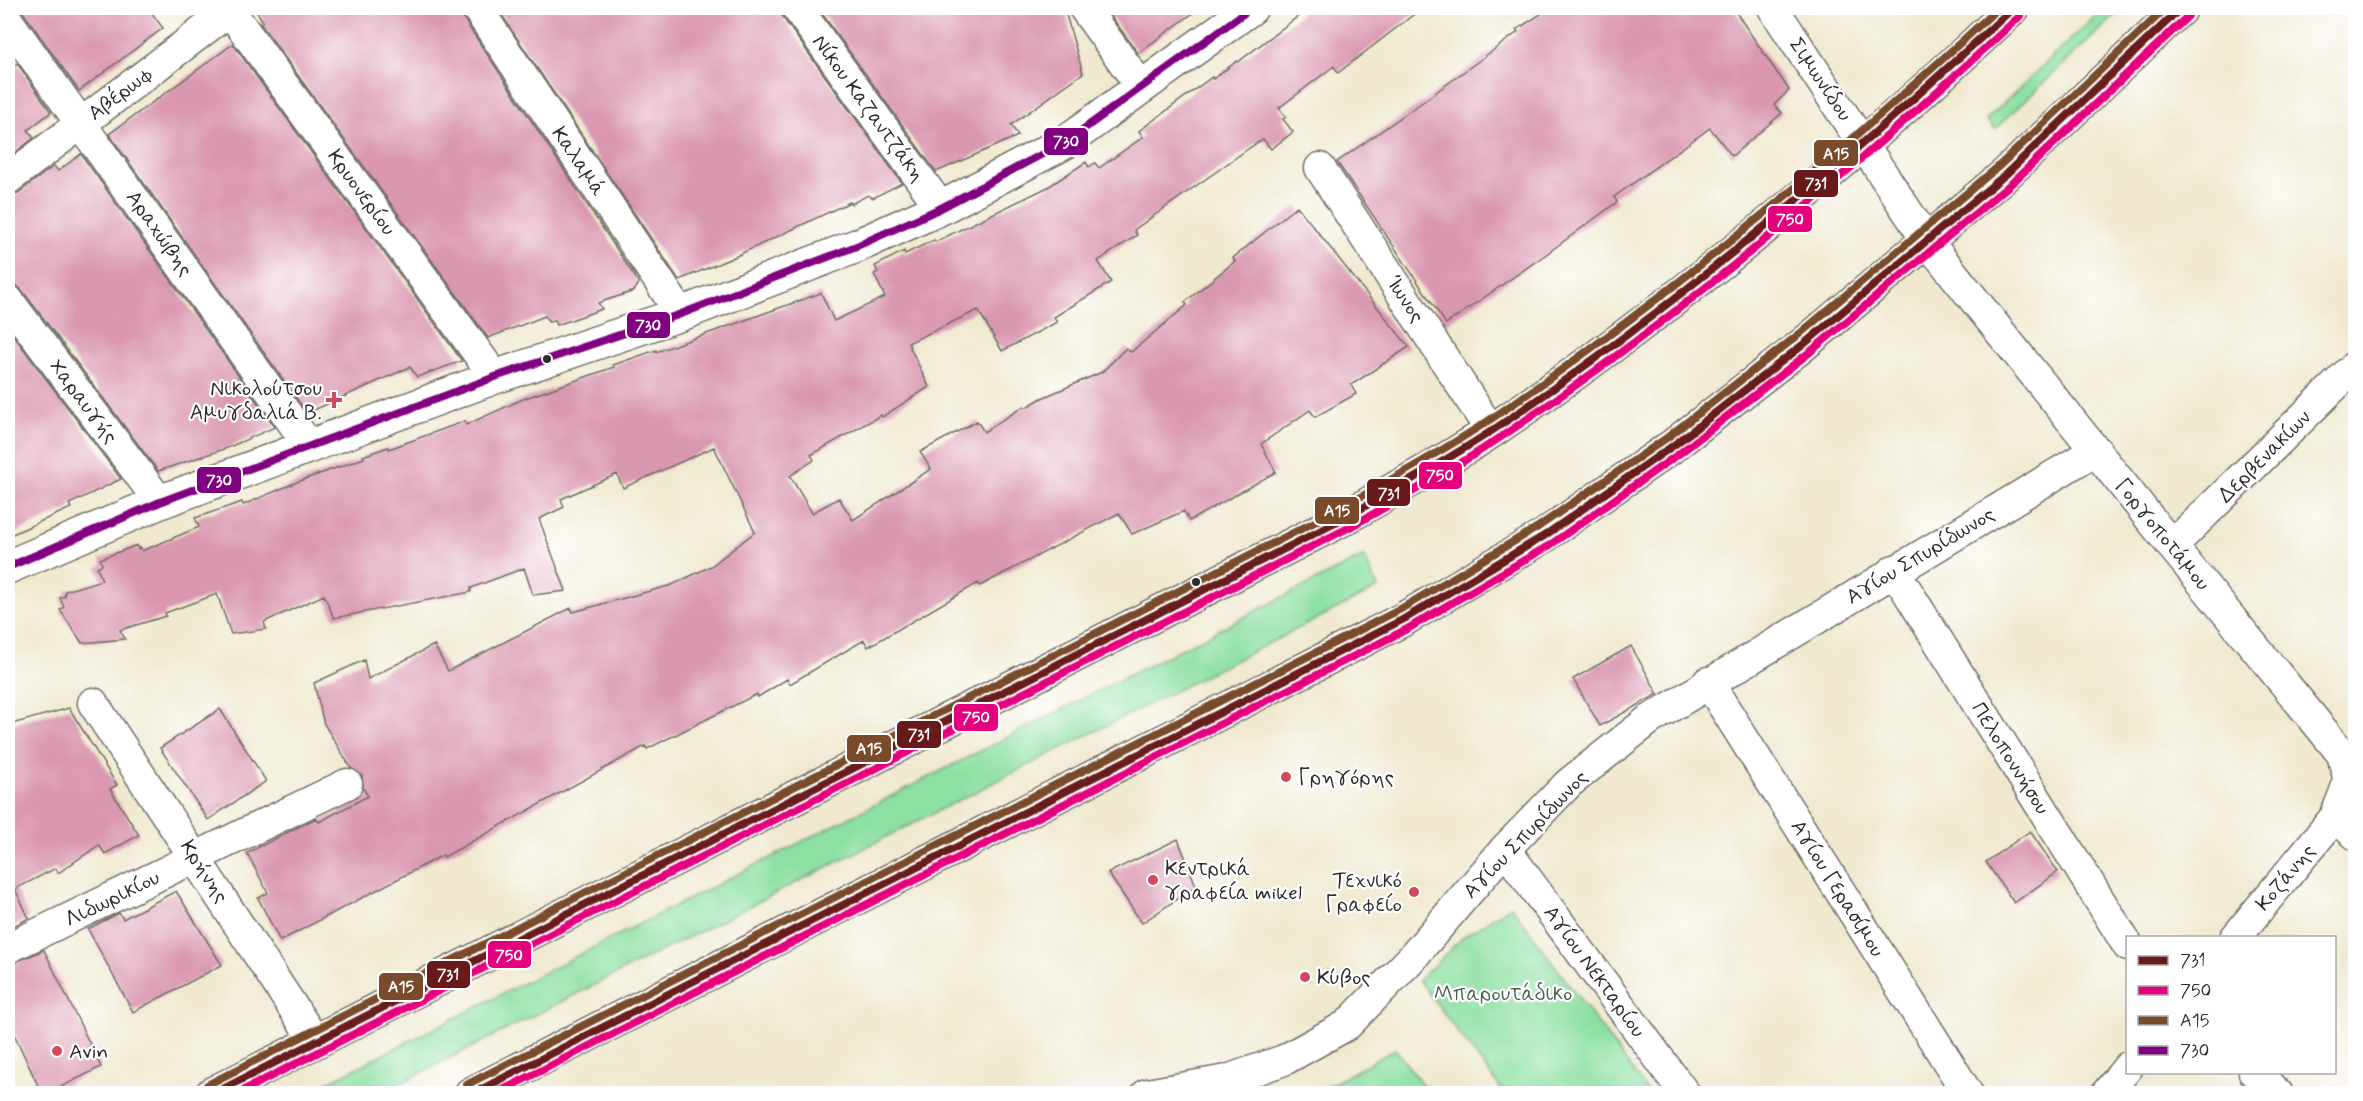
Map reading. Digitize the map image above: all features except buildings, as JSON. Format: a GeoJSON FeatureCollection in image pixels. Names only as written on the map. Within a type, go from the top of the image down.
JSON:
{"type":"FeatureCollection","features":[{"type":"Feature","properties":{"kind":"main road"},"geometry":{"type":"LineString","coordinates":[[8,567],[160,502],[495,377],[681,314],[859,245],[941,208],[1067,141],[1251,8]]}},
{"type":"Feature","properties":{"kind":"main road"},"geometry":{"type":"LineString","coordinates":[[212,1094],[1345,518],[1491,431],[1606,350],[1731,254],[1947,70],[2013,8]]}},
{"type":"Feature","properties":{"kind":"main road"},"geometry":{"type":"LineString","coordinates":[[471,1094],[1404,619],[1544,536],[1674,445],[1804,344],[2006,174],[2181,8]]}},
{"type":"Feature","properties":{"kind":"street","name":"Αβέρωφ"},"geometry":{"type":"LineString","coordinates":[[8,179],[230,8]]}},
{"type":"Feature","properties":{"kind":"street","name":"Κρυονερίου"},"geometry":{"type":"LineString","coordinates":[[230,8],[495,377]]}},
{"type":"Feature","properties":{"kind":"street","name":"Καλαμά"},"geometry":{"type":"LineString","coordinates":[[477,8],[681,314]]}},
{"type":"Feature","properties":{"kind":"street","name":"Νίκου Καζαντζάκη"},"geometry":{"type":"LineString","coordinates":[[797,8],[941,208]]}},
{"type":"Feature","properties":{"kind":"street"},"geometry":{"type":"LineString","coordinates":[[1084,8],[1142,88]]}},
{"type":"Feature","properties":{"kind":"street","name":"Σιμωνίδου"},"geometry":{"type":"LineString","coordinates":[[1773,8],[1927,241]]}},
{"type":"Feature","properties":{"kind":"street","name":"Αραχώβης"},"geometry":{"type":"LineString","coordinates":[[8,21],[310,447]]}},
{"type":"Feature","properties":{"kind":"street","name":"Ίωνος"},"geometry":{"type":"LineString","coordinates":[[1320,168],[1491,431]]}},
{"type":"Feature","properties":{"kind":"street","name":"Γοργοποτάμου"},"geometry":{"type":"LineString","coordinates":[[1927,241],[2172,546],[2349,748],[2345,826]]}},
{"type":"Feature","properties":{"kind":"street","name":"Χαραυγής"},"geometry":{"type":"LineString","coordinates":[[8,300],[160,502]]}},
{"type":"Feature","properties":{"kind":"street","name":"Δερβενακίων"},"geometry":{"type":"LineString","coordinates":[[2172,546],[2355,365]]}},
{"type":"Feature","properties":{"kind":"street","name":"Αγίου Σπυρίδωνος"},"geometry":{"type":"LineString","coordinates":[[1147,1094],[1227,1080],[1284,1060],[1347,1025],[1411,959],[1505,849],[1569,783],[1649,720],[1708,682],[2096,450]]}},
{"type":"Feature","properties":{"kind":"street","name":"Πελοποννήσου"},"geometry":{"type":"LineString","coordinates":[[1894,570],[2126,944]]}},
{"type":"Feature","properties":{"kind":"street","name":"Αγίου Γερασίμου"},"geometry":{"type":"LineString","coordinates":[[1708,682],[1968,1094]]}},
{"type":"Feature","properties":{"kind":"street","name":"Κρήνης"},"geometry":{"type":"LineString","coordinates":[[93,703],[315,1041]]}},
{"type":"Feature","properties":{"kind":"street","name":"Λιδωρικίου"},"geometry":{"type":"LineString","coordinates":[[8,948],[347,784]]}},
{"type":"Feature","properties":{"kind":"street","name":"Κοζάνης"},"geometry":{"type":"LineString","coordinates":[[2237,936],[2345,826]]}},
{"type":"Feature","properties":{"kind":"street","name":"Αγίου Νεκταρίου"},"geometry":{"type":"LineString","coordinates":[[1505,849],[1685,1094]]}},
{"type":"Feature","properties":{"kind":"street"},"geometry":{"type":"LineString","coordinates":[[2106,1094],[2126,1068]]}},
{"type":"Feature","properties":{"kind":"street"},"geometry":{"type":"LineString","coordinates":[[2256,1074],[2278,1094]]}},
{"type":"Feature","properties":{"kind":"green space"},"geometry":{"type":"Polygon","coordinates":[[[2104,8],[2123,8],[1995,129],[1986,120],[2104,8]]]}},
{"type":"Feature","properties":{"kind":"green space"},"geometry":{"type":"Polygon","coordinates":[[[1364,556],[1378,588],[381,1093],[307,1093],[1364,556]]]}},
{"type":"Feature","properties":{"kind":"green space","name":"Μπαρουτάδικο"},"geometry":{"type":"Polygon","coordinates":[[[1511,906],[1649,1093],[1504,1093],[1419,980],[1463,937],[1511,906]]]}},
{"type":"Feature","properties":{"kind":"green space"},"geometry":{"type":"Polygon","coordinates":[[[1395,1049],[1429,1093],[1316,1093],[1395,1049]]]}},
{"type":"Feature","properties":{"kind":"transit line","name":"730"},"geometry":{"type":"LineString","coordinates":[[8,567],[160,502],[495,377],[681,314],[859,245],[941,208],[1067,141],[1251,8]]}},
{"type":"Feature","properties":{"kind":"transit line","name":"Α15"},"geometry":{"type":"LineString","coordinates":[[207,1085],[1340,509],[1452,444],[1556,374],[1687,276],[1814,172],[1998,8]]}},
{"type":"Feature","properties":{"kind":"transit line","name":"731"},"geometry":{"type":"LineString","coordinates":[[213,1094],[1345,518],[1457,453],[1562,382],[1696,282],[1889,120],[2013,8]]}},
{"type":"Feature","properties":{"kind":"transit line","name":"Α15"},"geometry":{"type":"LineString","coordinates":[[466,1085],[1399,610],[1538,527],[1668,437],[1797,336],[1999,166],[2166,8]]}},
{"type":"Feature","properties":{"kind":"transit line","name":"731"},"geometry":{"type":"LineString","coordinates":[[472,1094],[1404,619],[1544,536],[1674,445],[1804,344],[2006,174],[2181,8]]}},
{"type":"Feature","properties":{"kind":"transit line","name":"750"},"geometry":{"type":"LineString","coordinates":[[236,1094],[1350,527],[1443,474],[1498,439],[1635,342],[1768,238],[1896,129],[2020,16]]}},
{"type":"Feature","properties":{"kind":"transit line","name":"750"},"geometry":{"type":"LineString","coordinates":[[495,1094],[1409,628],[1550,545],[1680,453],[1810,352],[2013,182],[2188,16]]}},
{"type":"Feature","properties":{"kind":"place","name":"Νικολούτσου Αμυγδαλιά Β."},"geometry":{"type":"Point","coordinates":[334,400]}},
{"type":"Feature","properties":{"kind":"place","name":"Γρηγόρης"},"geometry":{"type":"Point","coordinates":[1286,777]}},
{"type":"Feature","properties":{"kind":"place","name":"Κεντρικά γραφεία mikel"},"geometry":{"type":"Point","coordinates":[1153,880]}},
{"type":"Feature","properties":{"kind":"place","name":"Τεχνικό Γραφείο"},"geometry":{"type":"Point","coordinates":[1414,892]}},
{"type":"Feature","properties":{"kind":"place","name":"Κύβος"},"geometry":{"type":"Point","coordinates":[1305,977]}},
{"type":"Feature","properties":{"kind":"place","name":"Avin"},"geometry":{"type":"Point","coordinates":[57,1051]}}]}
